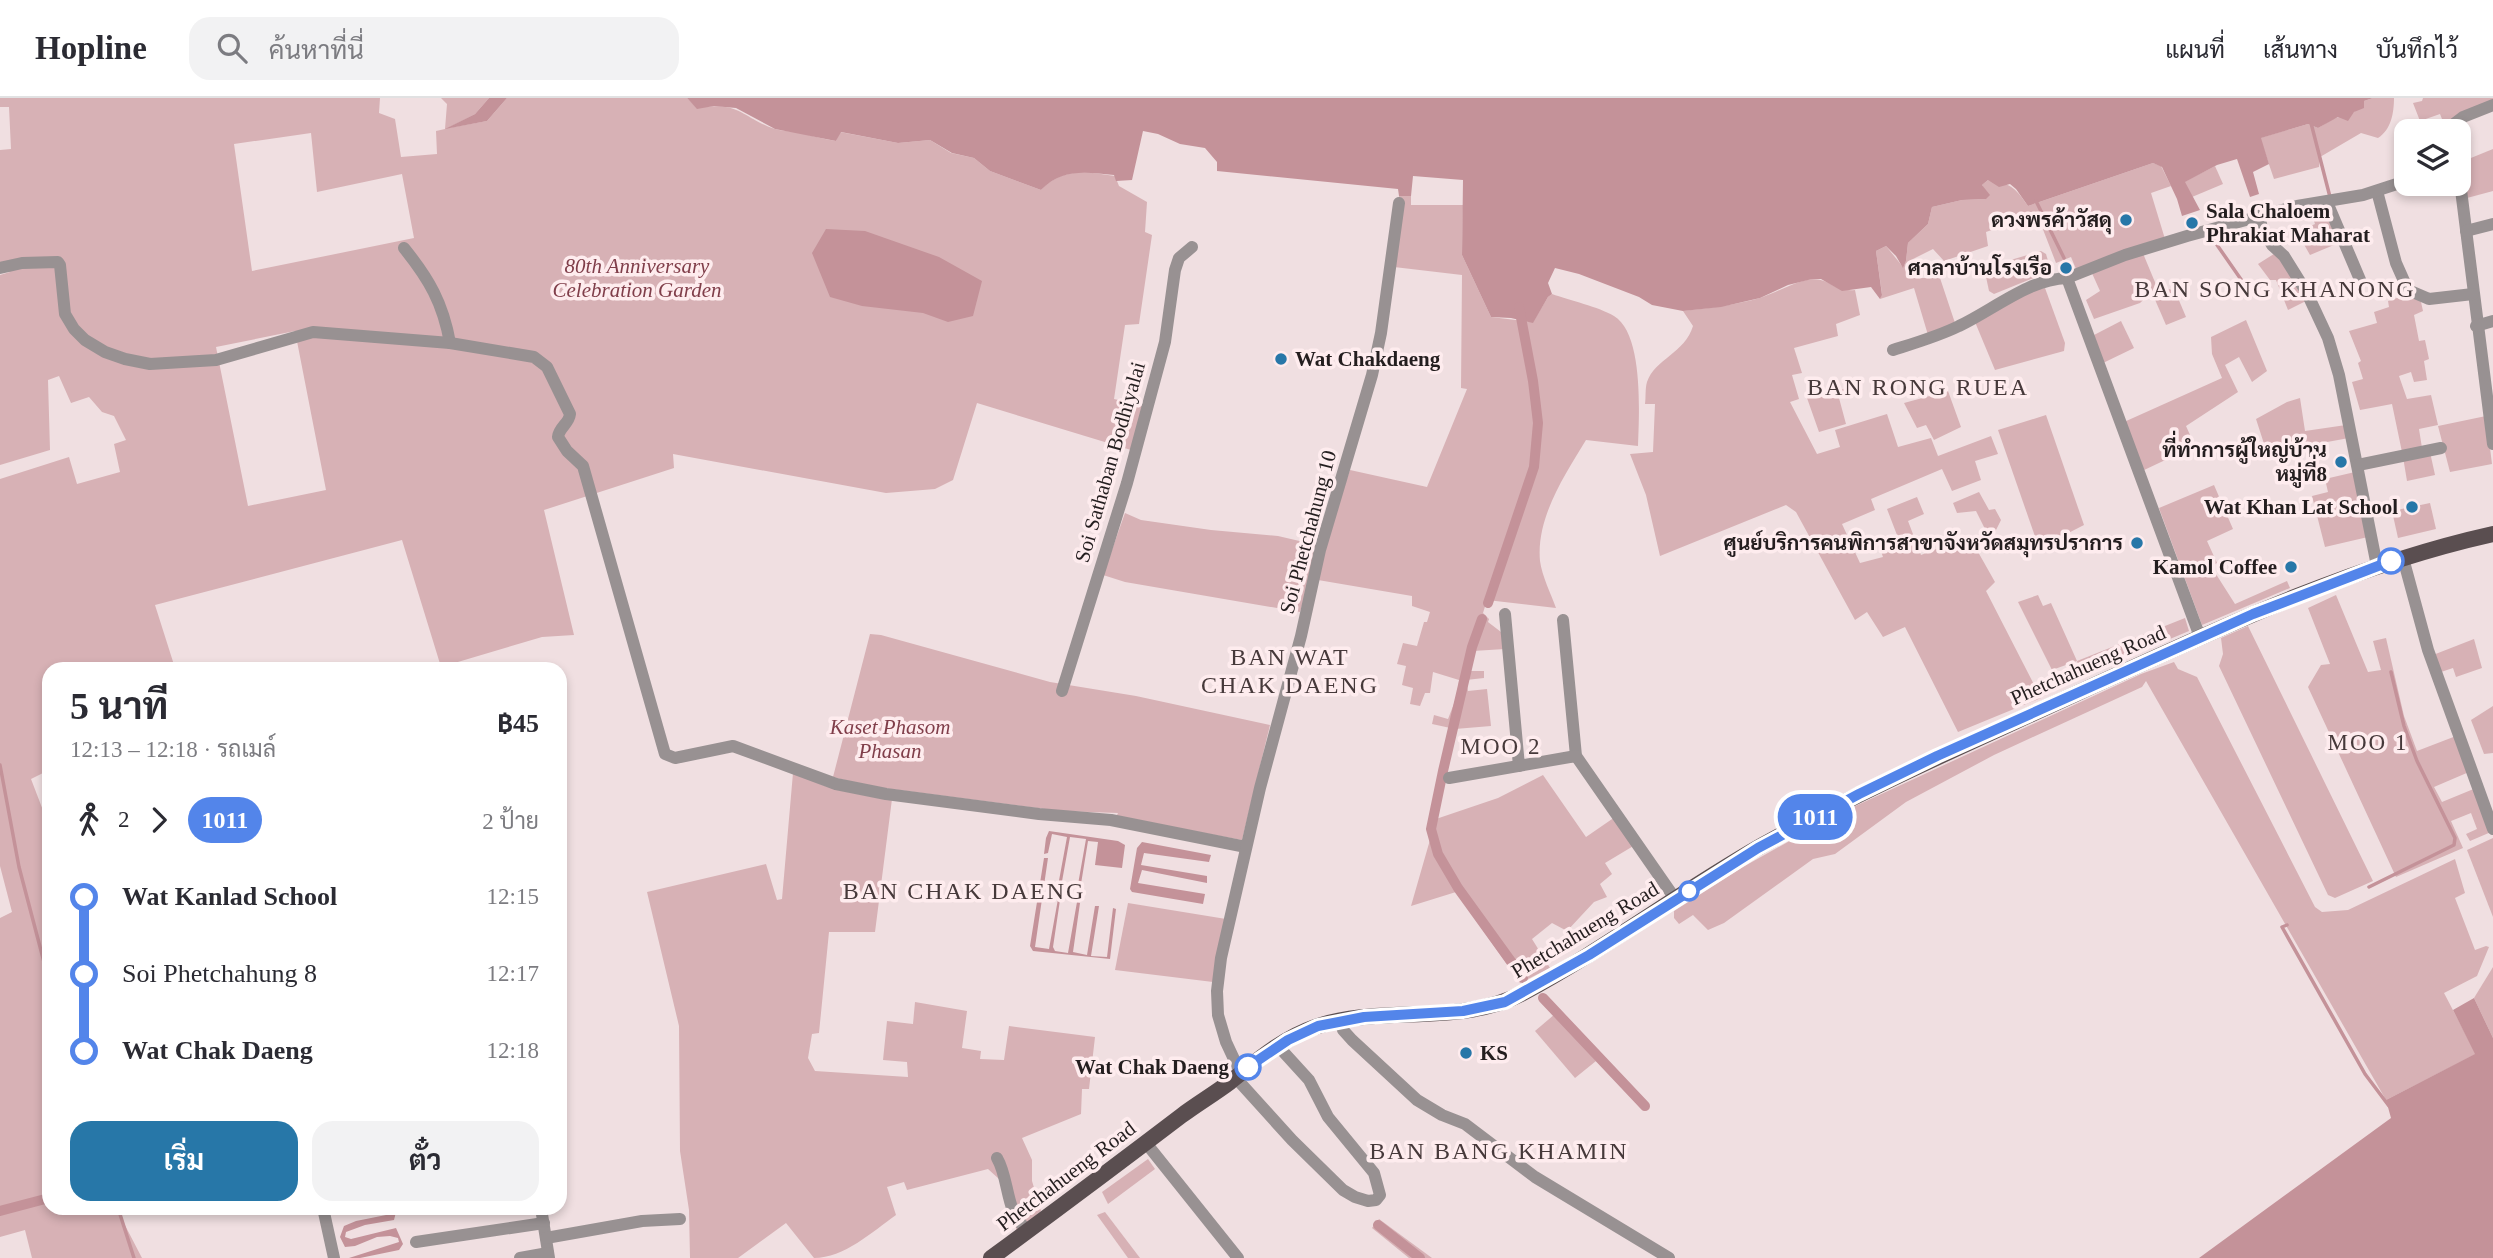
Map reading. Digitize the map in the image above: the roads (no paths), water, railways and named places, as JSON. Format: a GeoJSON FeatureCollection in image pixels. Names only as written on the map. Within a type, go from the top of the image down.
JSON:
{"type":"FeatureCollection","features":[{"type":"Feature","properties":{"kind":"main road","name":"Phetchahueng Road"},"geometry":{"type":"LineString","coordinates":[[991,1258],[1238,1074],[1278,1046],[1318,1026],[1399,1014],[1463,1011],[1505,1002],[1589,955],[1758,848],[1937,756],[2289,599],[2377,566],[2493,534]]}},
{"type":"Feature","properties":{"kind":"street"},"geometry":{"type":"LineString","coordinates":[[2460,119],[2493,105]]}},
{"type":"Feature","properties":{"kind":"street"},"geometry":{"type":"LineString","coordinates":[[1893,350],[1957,328],[2028,289],[2058,278],[2067,278],[2124,255],[2297,206],[2327,202],[2394,185]]}},
{"type":"Feature","properties":{"kind":"street"},"geometry":{"type":"LineString","coordinates":[[2376,191],[2404,286],[2429,299],[2473,294]]}},
{"type":"Feature","properties":{"kind":"street"},"geometry":{"type":"LineString","coordinates":[[2462,196],[2493,444]]}},
{"type":"Feature","properties":{"kind":"street"},"geometry":{"type":"LineString","coordinates":[[2327,202],[2361,282]]}},
{"type":"Feature","properties":{"kind":"street","name":"Soi Phetchahung 10"},"geometry":{"type":"LineString","coordinates":[[1278,1046],[1309,1080],[1328,1116],[1374,1173],[1380,1195],[1376,1200],[1368,1201],[1343,1190],[1292,1140],[1238,1074],[1221,1029],[1217,1005],[1222,958],[1246,846],[1301,636],[1320,550],[1372,375],[1381,333],[1399,203]]}},
{"type":"Feature","properties":{"kind":"street"},"geometry":{"type":"LineString","coordinates":[[2259,216],[2267,237],[2292,267],[2323,325],[2340,376],[2377,566]]}},
{"type":"Feature","properties":{"kind":"street"},"geometry":{"type":"LineString","coordinates":[[2466,231],[2493,224]]}},
{"type":"Feature","properties":{"kind":"street","name":"Soi Sathaban Bodhiyalai"},"geometry":{"type":"LineString","coordinates":[[1062,691],[1127,483],[1165,342],[1175,270],[1180,258],[1192,247]]}},
{"type":"Feature","properties":{"kind":"street"},"geometry":{"type":"LineString","coordinates":[[404,248],[435,290],[450,343]]}},
{"type":"Feature","properties":{"kind":"street"},"geometry":{"type":"LineString","coordinates":[[0,268],[22,263],[58,262],[65,314],[74,329],[85,340],[105,352],[150,364],[216,360],[313,332],[450,343],[520,354],[534,358],[547,367],[570,414],[558,437],[567,451],[583,466],[668,757],[675,758],[733,746],[835,784],[886,794],[1038,814],[1111,820],[1246,846]]}},
{"type":"Feature","properties":{"kind":"street"},"geometry":{"type":"LineString","coordinates":[[2067,278],[2200,637]]}},
{"type":"Feature","properties":{"kind":"street"},"geometry":{"type":"LineString","coordinates":[[2476,326],[2493,321]]}},
{"type":"Feature","properties":{"kind":"street"},"geometry":{"type":"LineString","coordinates":[[2358,465],[2441,448]]}},
{"type":"Feature","properties":{"kind":"street"},"geometry":{"type":"LineString","coordinates":[[2403,558],[2428,650],[2493,829]]}},
{"type":"Feature","properties":{"kind":"street"},"geometry":{"type":"LineString","coordinates":[[1504,614],[1519,766]]}},
{"type":"Feature","properties":{"kind":"street"},"geometry":{"type":"LineString","coordinates":[[1563,620],[1576,756],[1676,900]]}},
{"type":"Feature","properties":{"kind":"street"},"geometry":{"type":"LineString","coordinates":[[1449,778],[1576,756]]}},
{"type":"Feature","properties":{"kind":"street"},"geometry":{"type":"LineString","coordinates":[[1340,1022],[1352,1040],[1417,1100],[1442,1115],[1465,1124],[1535,1177],[1669,1258]]}},
{"type":"Feature","properties":{"kind":"street"},"geometry":{"type":"LineString","coordinates":[[1146,1143],[1238,1258]]}},
{"type":"Feature","properties":{"kind":"street"},"geometry":{"type":"LineString","coordinates":[[997,1158],[1015,1216],[1021,1226],[1028,1230]]}},
{"type":"Feature","properties":{"kind":"street"},"geometry":{"type":"LineString","coordinates":[[325,1215],[334,1258]]}},
{"type":"Feature","properties":{"kind":"street"},"geometry":{"type":"LineString","coordinates":[[520,1258],[549,1256],[542,1215]]}},
{"type":"Feature","properties":{"kind":"street"},"geometry":{"type":"LineString","coordinates":[[546,1238],[642,1221],[680,1219]]}},
{"type":"Feature","properties":{"kind":"street"},"geometry":{"type":"LineString","coordinates":[[416,1242],[544,1223]]}},
{"type":"Feature","properties":{"kind":"waterway"},"geometry":{"type":"LineString","coordinates":[[2311,123],[2330,197]]}},
{"type":"Feature","properties":{"kind":"waterway"},"geometry":{"type":"LineString","coordinates":[[2036,201],[2064,258]]}},
{"type":"Feature","properties":{"kind":"waterway"},"geometry":{"type":"LineString","coordinates":[[2208,232],[2247,288]]}},
{"type":"Feature","properties":{"kind":"waterway"},"geometry":{"type":"LineString","coordinates":[[1488,603],[1534,467],[1538,423],[1519,307]]}},
{"type":"Feature","properties":{"kind":"waterway"},"geometry":{"type":"LineString","coordinates":[[1482,619],[1472,647],[1431,829],[1438,854],[1458,888],[1523,978]]}},
{"type":"Feature","properties":{"kind":"waterway"},"geometry":{"type":"LineString","coordinates":[[2369,887],[2454,845],[2455,838],[2417,761],[2404,726],[2391,672]]}},
{"type":"Feature","properties":{"kind":"waterway"},"geometry":{"type":"LineString","coordinates":[[0,765],[19,867],[42,954]]}},
{"type":"Feature","properties":{"kind":"waterway"},"geometry":{"type":"LineString","coordinates":[[2287,925],[2282,927],[2365,1074],[2389,1106]]}},
{"type":"Feature","properties":{"kind":"waterway"},"geometry":{"type":"LineString","coordinates":[[1543,998],[1645,1106]]}},
{"type":"Feature","properties":{"kind":"waterway"},"geometry":{"type":"LineString","coordinates":[[0,1211],[42,1200]]}},
{"type":"Feature","properties":{"kind":"waterway"},"geometry":{"type":"LineString","coordinates":[[120,1215],[134,1258]]}},
{"type":"Feature","properties":{"kind":"waterway"},"geometry":{"type":"LineString","coordinates":[[1378,1225],[1420,1258]]}},
{"type":"Feature","properties":{"kind":"place","name":"ดวงพรค้าวัสดุ"},"geometry":{"type":"Point","coordinates":[2126,220]}},
{"type":"Feature","properties":{"kind":"place","name":"Sala Chaloem Phrakiat Maharat"},"geometry":{"type":"Point","coordinates":[2192,223]}},
{"type":"Feature","properties":{"kind":"place","name":"ศาลาบ้านโรงเรือ"},"geometry":{"type":"Point","coordinates":[2066,268]}},
{"type":"Feature","properties":{"kind":"place","name":"Wat Chakdaeng"},"geometry":{"type":"Point","coordinates":[1281,359]}},
{"type":"Feature","properties":{"kind":"place","name":"ที่ทำการผู้ใหญ่บ้าน หมู่ที่8"},"geometry":{"type":"Point","coordinates":[2341,462]}},
{"type":"Feature","properties":{"kind":"place","name":"Wat Khan Lat School"},"geometry":{"type":"Point","coordinates":[2412,507]}},
{"type":"Feature","properties":{"kind":"place","name":"ศูนย์บริการคนพิการสาขาจังหวัดสมุทรปราการ"},"geometry":{"type":"Point","coordinates":[2137,543]}},
{"type":"Feature","properties":{"kind":"place","name":"Kamol Coffee"},"geometry":{"type":"Point","coordinates":[2291,567]}},
{"type":"Feature","properties":{"kind":"place","name":"KS"},"geometry":{"type":"Point","coordinates":[1466,1053]}},
{"type":"Feature","properties":{"kind":"place","name":"Wat Chak Daeng"},"geometry":{"type":"Point","coordinates":[1248,1067]}},
{"type":"Feature","properties":{"kind":"district","name":"BAN SONG KHANONG"},"geometry":{"type":"Point","coordinates":[2275,289]}},
{"type":"Feature","properties":{"kind":"district","name":"BAN RONG RUEA"},"geometry":{"type":"Point","coordinates":[1918,387]}},
{"type":"Feature","properties":{"kind":"district","name":"BAN WAT CHAK DAENG"},"geometry":{"type":"Point","coordinates":[1290,671]}},
{"type":"Feature","properties":{"kind":"district","name":"MOO 1"},"geometry":{"type":"Point","coordinates":[2368,742]}},
{"type":"Feature","properties":{"kind":"district","name":"MOO 2"},"geometry":{"type":"Point","coordinates":[1501,746]}},
{"type":"Feature","properties":{"kind":"district","name":"BAN CHAK DAENG"},"geometry":{"type":"Point","coordinates":[964,891]}},
{"type":"Feature","properties":{"kind":"district","name":"BAN BANG KHAMIN"},"geometry":{"type":"Point","coordinates":[1499,1151]}},
{"type":"Feature","properties":{"kind":"park label","name":"80th Anniversary Celebration Garden"},"geometry":{"type":"Point","coordinates":[637,278]}},
{"type":"Feature","properties":{"kind":"park label","name":"Kaset Phasom Phasan"},"geometry":{"type":"Point","coordinates":[890,739]}}]}
